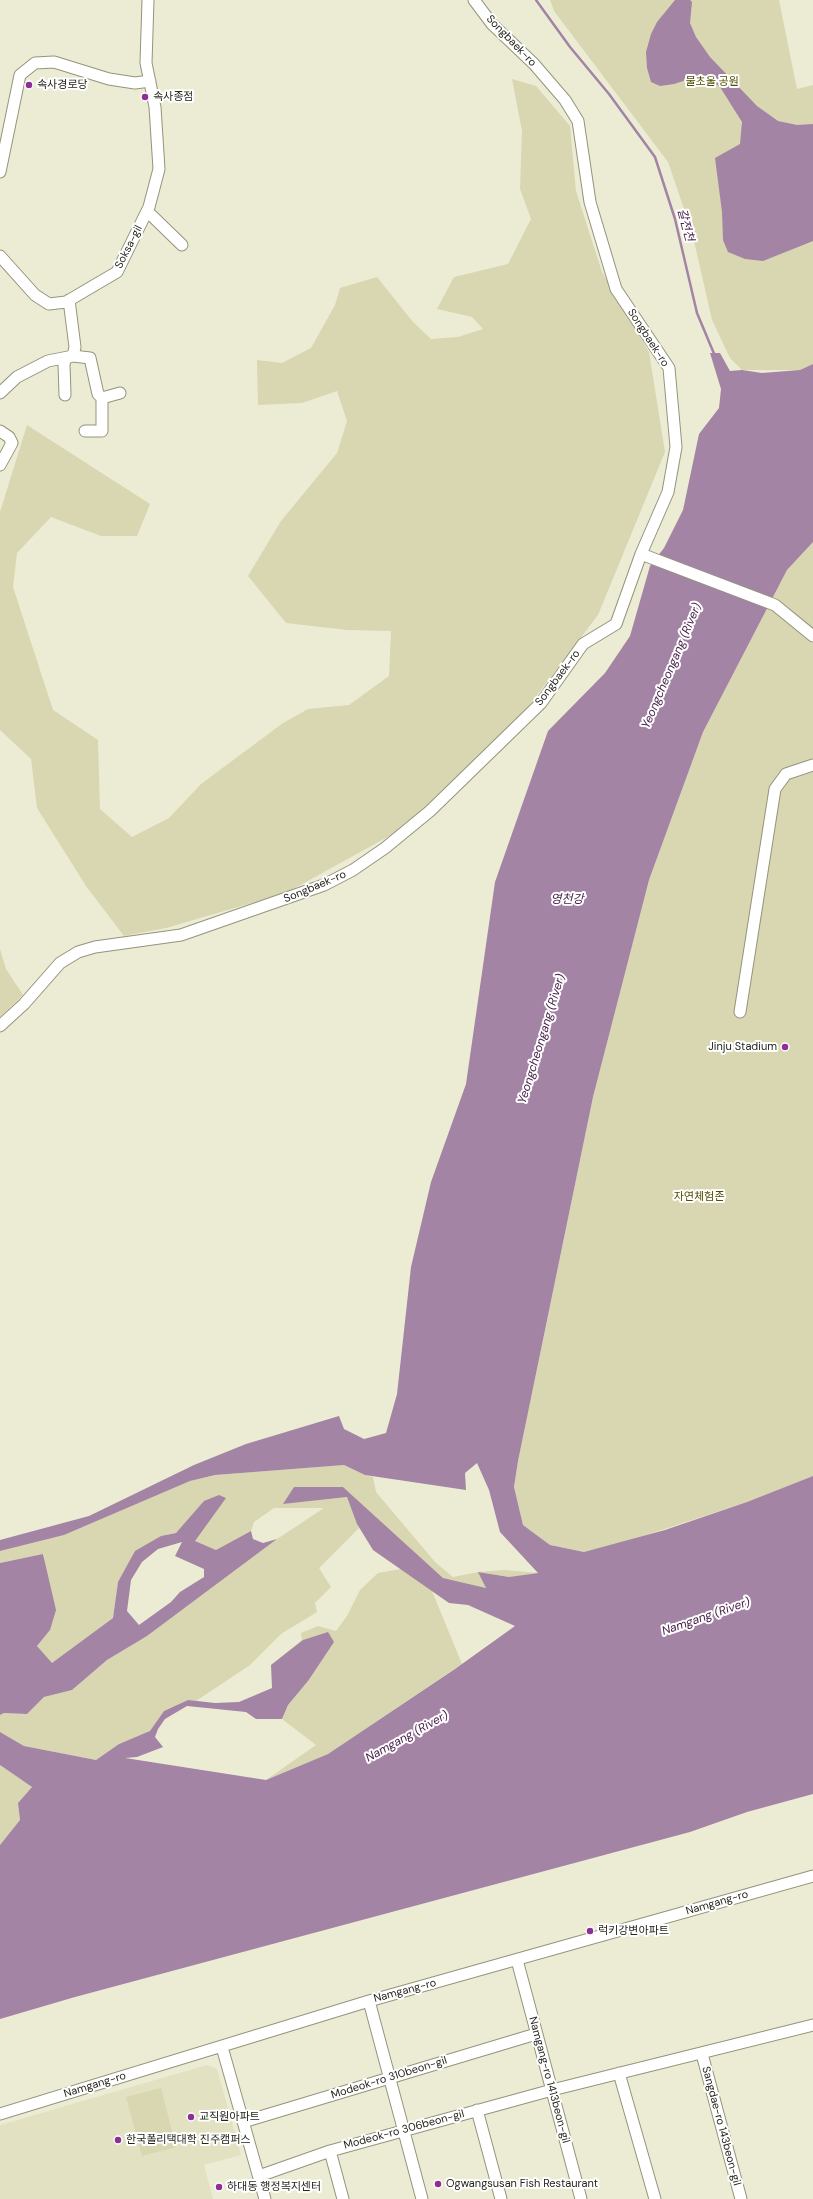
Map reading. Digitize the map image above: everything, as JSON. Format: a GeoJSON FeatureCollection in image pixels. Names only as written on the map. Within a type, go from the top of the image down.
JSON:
{"type":"FeatureCollection","features":[{"type":"Feature","properties":{"kind":"street","name":"Soksa-gil"},"geometry":{"type":"LineString","coordinates":[[0,256],[35,295],[49,304],[69,300],[117,272],[147,211],[159,169],[155,107],[146,63],[148,0]]}},
{"type":"Feature","properties":{"kind":"street","name":"Songbaek-ro"},"geometry":{"type":"LineString","coordinates":[[0,1026],[24,1004],[60,963],[78,952],[95,947],[181,935],[280,902],[324,885],[353,870],[385,848],[430,811],[541,703],[583,644],[616,624],[641,554],[668,492],[676,447],[669,368],[616,289],[590,202],[578,122],[565,100],[534,64],[492,24],[474,0]]}},
{"type":"Feature","properties":{"kind":"street"},"geometry":{"type":"LineString","coordinates":[[0,172],[3,141],[20,75],[35,63],[54,62],[109,79],[135,82],[150,81]]}},
{"type":"Feature","properties":{"kind":"street"},"geometry":{"type":"LineString","coordinates":[[147,211],[182,245]]}},
{"type":"Feature","properties":{"kind":"street"},"geometry":{"type":"LineString","coordinates":[[65,395],[64,364],[75,347],[69,300]]}},
{"type":"Feature","properties":{"kind":"street"},"geometry":{"type":"LineString","coordinates":[[0,393],[17,377],[48,361],[69,357],[90,358],[98,394],[102,398],[102,432],[85,431]]}},
{"type":"Feature","properties":{"kind":"street"},"geometry":{"type":"LineString","coordinates":[[102,398],[120,393]]}},
{"type":"Feature","properties":{"kind":"street"},"geometry":{"type":"LineString","coordinates":[[0,431],[9,437],[12,443],[1,460]]}},
{"type":"Feature","properties":{"kind":"street"},"geometry":{"type":"LineString","coordinates":[[641,554],[775,605],[813,636]]}},
{"type":"Feature","properties":{"kind":"street"},"geometry":{"type":"LineString","coordinates":[[740,1012],[775,789],[786,774],[813,764]]}},
{"type":"Feature","properties":{"kind":"street","name":"Namgang-ro"},"geometry":{"type":"LineString","coordinates":[[0,2114],[369,2001],[813,1876]]}},
{"type":"Feature","properties":{"kind":"street","name":"Namgang-ro 1413beon-gil"},"geometry":{"type":"LineString","coordinates":[[517,1960],[581,2199]]}},
{"type":"Feature","properties":{"kind":"street"},"geometry":{"type":"LineString","coordinates":[[369,2001],[388,2078],[404,2130],[422,2199]]}},
{"type":"Feature","properties":{"kind":"street","name":"Sangdae-ro 143beon-gil"},"geometry":{"type":"LineString","coordinates":[[552,2090],[702,2054],[813,2025]]}},
{"type":"Feature","properties":{"kind":"street","name":"Modeok-ro 310beon-gil"},"geometry":{"type":"LineString","coordinates":[[243,2122],[536,2034]]}},
{"type":"Feature","properties":{"kind":"street"},"geometry":{"type":"LineString","coordinates":[[222,2047],[265,2199]]}},
{"type":"Feature","properties":{"kind":"street","name":"Sangdae-ro 143beon-gil"},"geometry":{"type":"LineString","coordinates":[[702,2054],[741,2199]]}},
{"type":"Feature","properties":{"kind":"street"},"geometry":{"type":"LineString","coordinates":[[619,2073],[655,2199]]}},
{"type":"Feature","properties":{"kind":"street","name":"Modeok-ro 306beon-gil"},"geometry":{"type":"LineString","coordinates":[[259,2176],[330,2151],[552,2090]]}},
{"type":"Feature","properties":{"kind":"street"},"geometry":{"type":"LineString","coordinates":[[477,2110],[501,2199]]}},
{"type":"Feature","properties":{"kind":"street"},"geometry":{"type":"LineString","coordinates":[[330,2151],[343,2199]]}},
{"type":"Feature","properties":{"kind":"shaded area","name":"한국폴리택대학 진주캠퍼스"},"geometry":{"type":"Polygon","coordinates":[[[207,2065],[217,2069],[241,2155],[204,2165],[213,2199],[0,2199],[0,2125],[207,2065]]]}},
{"type":"Feature","properties":{"kind":"green space","name":"물초울 공원"},"geometry":{"type":"Polygon","coordinates":[[[550,0],[779,0],[797,89],[813,85],[813,364],[800,370],[742,370],[730,358],[712,320],[692,232],[668,162],[554,11],[550,0]]]}},
{"type":"Feature","properties":{"kind":"green space"},"geometry":{"type":"Polygon","coordinates":[[[512,79],[536,86],[570,126],[576,191],[602,272],[649,352],[665,452],[598,615],[525,711],[402,829],[286,893],[166,928],[124,936],[86,886],[37,808],[31,759],[0,730],[0,512],[27,425],[150,504],[137,536],[101,536],[51,517],[17,553],[13,587],[53,710],[98,740],[100,809],[132,837],[169,818],[201,784],[283,723],[308,709],[349,705],[389,676],[391,631],[347,630],[286,623],[248,576],[281,521],[337,453],[347,421],[337,391],[302,403],[258,405],[257,360],[282,363],[311,348],[335,305],[340,288],[377,277],[413,322],[431,339],[458,337],[483,329],[472,317],[437,309],[454,277],[508,264],[531,219],[520,189],[522,131],[512,79]]]}},
{"type":"Feature","properties":{"kind":"green space","name":"자연체험존"},"geometry":{"type":"Polygon","coordinates":[[[813,542],[813,1476],[747,1502],[622,1543],[584,1552],[550,1545],[523,1525],[514,1487],[518,1461],[593,1097],[649,880],[703,732],[787,570],[813,542]]]}},
{"type":"Feature","properties":{"kind":"green space"},"geometry":{"type":"Polygon","coordinates":[[[0,949],[6,969],[23,995],[0,1017],[0,949]]]}},
{"type":"Feature","properties":{"kind":"green space"},"geometry":{"type":"Polygon","coordinates":[[[344,1465],[365,1475],[373,1477],[376,1492],[435,1562],[453,1577],[478,1572],[505,1570],[539,1573],[509,1577],[479,1572],[486,1588],[443,1578],[343,1487],[283,1504],[347,1497],[359,1528],[319,1568],[331,1587],[315,1603],[317,1612],[281,1634],[250,1665],[196,1701],[188,1700],[164,1711],[151,1731],[119,1744],[96,1760],[24,1746],[0,1732],[0,1715],[4,1713],[27,1714],[44,1697],[72,1690],[107,1660],[147,1636],[277,1539],[324,1508],[274,1508],[254,1522],[251,1531],[216,1550],[195,1541],[190,1519],[176,1533],[161,1536],[118,1582],[113,1618],[52,1664],[37,1646],[50,1630],[44,1554],[0,1563],[0,1551],[64,1535],[190,1481],[215,1475],[344,1465]]]}},
{"type":"Feature","properties":{"kind":"green space"},"geometry":{"type":"Polygon","coordinates":[[[401,1569],[432,1591],[462,1664],[328,1754],[266,1780],[316,1745],[282,1719],[288,1705],[308,1681],[271,1665],[302,1640],[301,1633],[318,1626],[336,1631],[347,1616],[360,1590],[378,1573],[401,1569]]]}},
{"type":"Feature","properties":{"kind":"green space"},"geometry":{"type":"Polygon","coordinates":[[[0,1765],[32,1787],[18,1803],[20,1820],[0,1845],[0,1765]]]}},
{"type":"Feature","properties":{"kind":"green space"},"geometry":{"type":"Polygon","coordinates":[[[161,2088],[176,2147],[142,2156],[126,2097],[161,2088]]]}},
{"type":"Feature","properties":{"kind":"water"},"geometry":{"type":"Polygon","coordinates":[[[675,0],[690,0],[692,2],[690,23],[696,37],[710,57],[757,106],[778,121],[797,125],[813,124],[813,241],[763,261],[745,259],[728,252],[723,240],[722,212],[715,158],[740,144],[742,122],[720,87],[708,79],[699,76],[674,84],[660,86],[651,82],[647,68],[646,52],[651,34],[657,22],[675,0]]]}},
{"type":"Feature","properties":{"kind":"water"},"geometry":{"type":"Polygon","coordinates":[[[710,353],[720,353],[730,371],[742,370],[762,373],[800,370],[813,364],[813,542],[787,570],[703,732],[649,880],[593,1097],[518,1461],[514,1487],[523,1525],[550,1545],[584,1552],[665,1530],[747,1502],[813,1476],[813,1794],[747,1812],[690,1832],[75,1997],[0,2019],[0,1845],[20,1820],[18,1803],[32,1787],[0,1765],[0,1732],[24,1746],[96,1760],[119,1744],[150,1731],[164,1711],[188,1700],[215,1703],[239,1702],[272,1688],[271,1665],[303,1640],[328,1632],[334,1642],[308,1681],[288,1705],[282,1719],[256,1719],[246,1712],[187,1706],[165,1719],[158,1729],[155,1737],[163,1747],[137,1757],[125,1758],[266,1780],[328,1754],[455,1669],[515,1626],[468,1605],[449,1603],[373,1550],[357,1524],[347,1497],[283,1504],[294,1487],[343,1487],[443,1578],[486,1588],[478,1572],[509,1577],[538,1573],[500,1532],[489,1490],[477,1463],[465,1473],[466,1490],[365,1475],[344,1465],[215,1475],[190,1481],[64,1535],[0,1551],[0,1540],[89,1516],[194,1465],[246,1444],[339,1416],[344,1429],[364,1439],[386,1433],[397,1394],[411,1267],[431,1182],[466,1084],[495,882],[548,731],[605,673],[630,636],[650,566],[664,548],[683,510],[699,434],[719,408],[721,389],[710,353]]]}},
{"type":"Feature","properties":{"kind":"water"},"geometry":{"type":"Polygon","coordinates":[[[219,1495],[226,1498],[195,1541],[216,1550],[251,1531],[253,1539],[263,1543],[277,1539],[147,1636],[107,1660],[72,1690],[44,1697],[27,1714],[4,1713],[0,1715],[0,1563],[43,1554],[56,1610],[50,1630],[37,1646],[52,1663],[113,1618],[118,1582],[135,1551],[161,1536],[176,1533],[204,1501],[219,1495]],[[182,1542],[158,1549],[142,1562],[131,1580],[127,1611],[139,1625],[171,1602],[180,1592],[204,1577],[204,1569],[175,1556],[182,1542]]]}},
{"type":"Feature","properties":{"kind":"waterway","name":"갈전천"},"geometry":{"type":"LineString","coordinates":[[536,0],[570,47],[609,94],[655,157],[675,219],[697,313],[715,356]]}},
{"type":"Feature","properties":{"kind":"place","name":"속사경로당"},"geometry":{"type":"Point","coordinates":[29,85]}},
{"type":"Feature","properties":{"kind":"place","name":"속사종점"},"geometry":{"type":"Point","coordinates":[145,97]}},
{"type":"Feature","properties":{"kind":"place","name":"Jinju Stadium"},"geometry":{"type":"Point","coordinates":[785,1047]}},
{"type":"Feature","properties":{"kind":"place","name":"럭키강변아파트"},"geometry":{"type":"Point","coordinates":[590,1931]}},
{"type":"Feature","properties":{"kind":"place","name":"교직원아파트"},"geometry":{"type":"Point","coordinates":[191,2117]}},
{"type":"Feature","properties":{"kind":"place","name":"한국폴리택대학 진주캠퍼스"},"geometry":{"type":"Point","coordinates":[118,2140]}},
{"type":"Feature","properties":{"kind":"place","name":"Ogwangsusan Fish Restaurant"},"geometry":{"type":"Point","coordinates":[438,2184]}},
{"type":"Feature","properties":{"kind":"place","name":"하대동 행정복지센터"},"geometry":{"type":"Point","coordinates":[219,2187]}},
{"type":"Feature","properties":{"kind":"water label","name":"Yeongcheongang (River)"},"geometry":{"type":"Point","coordinates":[672,666]}},
{"type":"Feature","properties":{"kind":"water label","name":"영천강"},"geometry":{"type":"Point","coordinates":[567,900]}},
{"type":"Feature","properties":{"kind":"water label","name":"Yeongcheongang (River)"},"geometry":{"type":"Point","coordinates":[542,1039]}},
{"type":"Feature","properties":{"kind":"water label","name":"Namgang (River)"},"geometry":{"type":"Point","coordinates":[706,1617]}},
{"type":"Feature","properties":{"kind":"water label","name":"Namgang (River)"},"geometry":{"type":"Point","coordinates":[407,1737]}}]}
